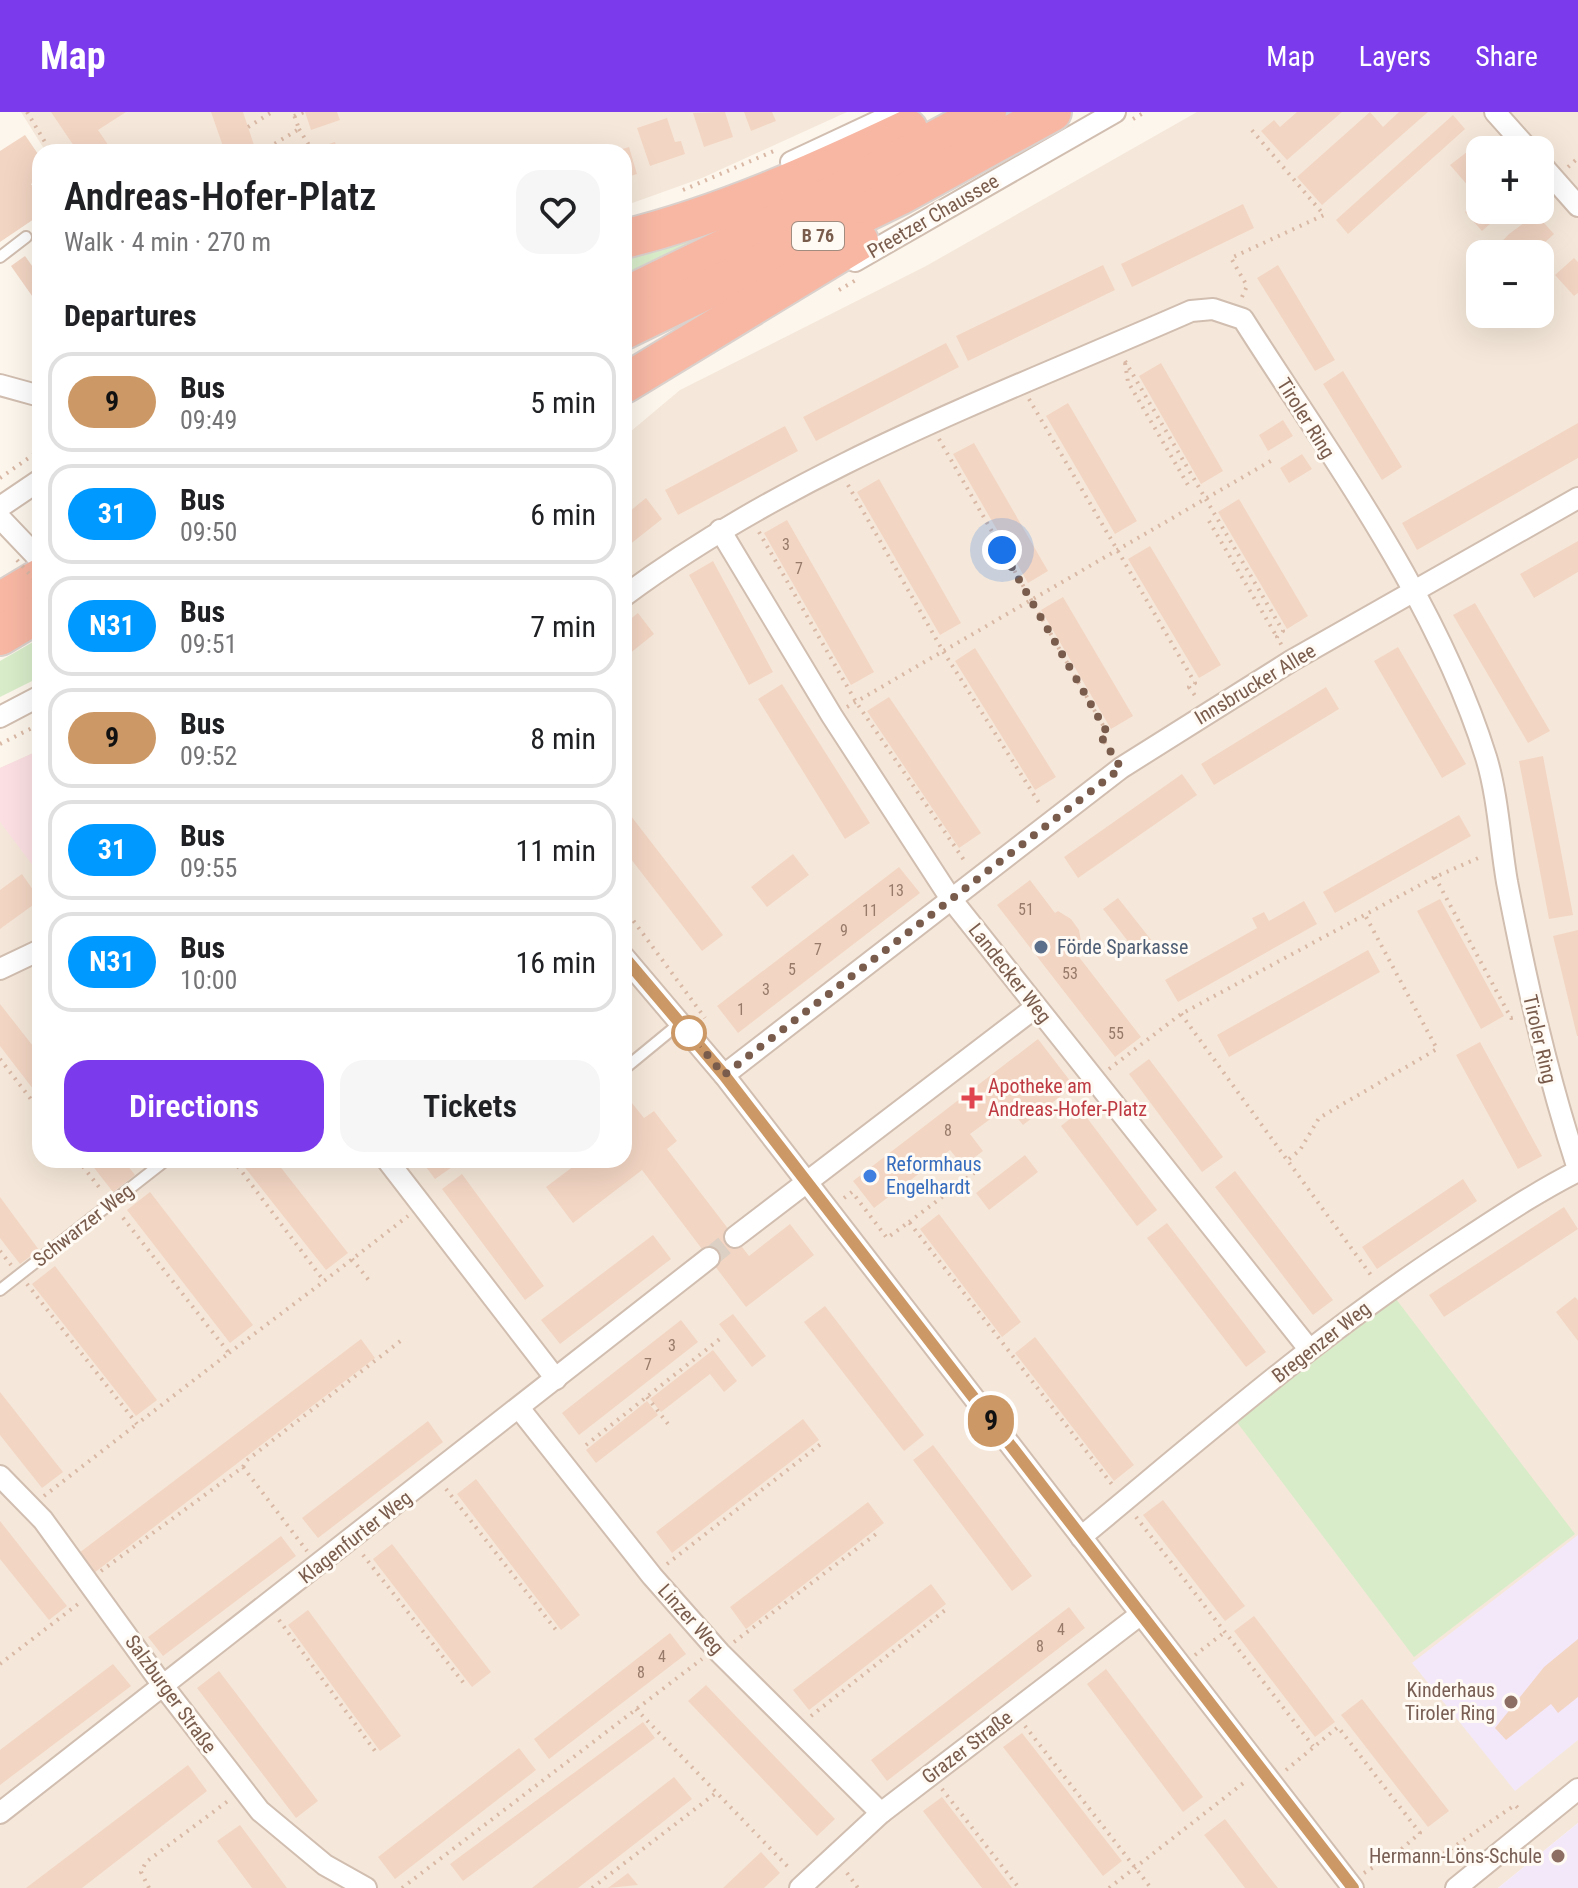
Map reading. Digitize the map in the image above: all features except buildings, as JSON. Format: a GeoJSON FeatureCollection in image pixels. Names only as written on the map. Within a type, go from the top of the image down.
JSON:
{"type":"FeatureCollection","features":[{"type":"Feature","properties":{"kind":"highway"},"geometry":{"type":"LineString","coordinates":[[632,237],[670,228],[731,206],[944,112]]}},
{"type":"Feature","properties":{"kind":"highway","name":"Preetzer Chaussee"},"geometry":{"type":"LineString","coordinates":[[632,293],[826,199],[998,124],[1052,112]]}},
{"type":"Feature","properties":{"kind":"highway"},"geometry":{"type":"LineString","coordinates":[[632,381],[948,189],[998,124]]}},
{"type":"Feature","properties":{"kind":"highway","name":"Preetzer Chaussee"},"geometry":{"type":"LineString","coordinates":[[632,326],[899,196],[998,124]]}},
{"type":"Feature","properties":{"kind":"highway"},"geometry":{"type":"LineString","coordinates":[[0,602],[32,562]]}},
{"type":"Feature","properties":{"kind":"highway"},"geometry":{"type":"LineString","coordinates":[[0,636],[32,617]]}},
{"type":"Feature","properties":{"kind":"street"},"geometry":{"type":"LineString","coordinates":[[632,235],[866,119],[898,112]]}},
{"type":"Feature","properties":{"kind":"street","name":"Preetzer Chaussee"},"geometry":{"type":"LineString","coordinates":[[632,382],[1115,112]]}},
{"type":"Feature","properties":{"kind":"street"},"geometry":{"type":"LineString","coordinates":[[1495,112],[1516,136]]}},
{"type":"Feature","properties":{"kind":"street"},"geometry":{"type":"LineString","coordinates":[[1554,179],[1578,206]]}},
{"type":"Feature","properties":{"kind":"street"},"geometry":{"type":"LineString","coordinates":[[632,590],[745,514],[930,424],[1021,385],[1120,352],[1191,311],[1213,309],[1233,313]]}},
{"type":"Feature","properties":{"kind":"street","name":"Tiroler Ring"},"geometry":{"type":"LineString","coordinates":[[1233,313],[1243,319],[1415,592],[1462,688],[1487,760],[1533,1014],[1551,1088],[1578,1170]]}},
{"type":"Feature","properties":{"kind":"street"},"geometry":{"type":"LineString","coordinates":[[0,385],[32,394]]}},
{"type":"Feature","properties":{"kind":"street"},"geometry":{"type":"LineString","coordinates":[[0,507],[32,485]]}},
{"type":"Feature","properties":{"kind":"street","name":"Innsbrucker Allee"},"geometry":{"type":"LineString","coordinates":[[724,1075],[1121,768],[1291,661],[1578,498]]}},
{"type":"Feature","properties":{"kind":"street"},"geometry":{"type":"LineString","coordinates":[[0,518],[32,562]]}},
{"type":"Feature","properties":{"kind":"street","name":"Landecker Weg"},"geometry":{"type":"LineString","coordinates":[[720,530],[832,716],[951,899],[1309,1349]]}},
{"type":"Feature","properties":{"kind":"street"},"geometry":{"type":"LineString","coordinates":[[0,717],[32,700]]}},
{"type":"Feature","properties":{"kind":"street"},"geometry":{"type":"LineString","coordinates":[[0,969],[32,954]]}},
{"type":"Feature","properties":{"kind":"street"},"geometry":{"type":"LineString","coordinates":[[632,966],[724,1075],[1264,1777],[1351,1885]]}},
{"type":"Feature","properties":{"kind":"street"},"geometry":{"type":"LineString","coordinates":[[735,1237],[1036,1007]]}},
{"type":"Feature","properties":{"kind":"street"},"geometry":{"type":"LineString","coordinates":[[393,1168],[556,1379]]}},
{"type":"Feature","properties":{"kind":"street","name":"Bregenzer Weg"},"geometry":{"type":"LineString","coordinates":[[1081,1537],[1309,1349],[1383,1294],[1536,1193],[1578,1170]]}},
{"type":"Feature","properties":{"kind":"street","name":"Klagenfurter Weg"},"geometry":{"type":"LineString","coordinates":[[0,1813],[709,1258]]}},
{"type":"Feature","properties":{"kind":"street","name":"Linzer Weg"},"geometry":{"type":"LineString","coordinates":[[519,1408],[652,1576],[720,1653],[881,1813]]}},
{"type":"Feature","properties":{"kind":"street","name":"Salzburger Straße"},"geometry":{"type":"LineString","coordinates":[[0,1476],[30,1507],[92,1585],[164,1687],[260,1811],[325,1865],[366,1888]]}},
{"type":"Feature","properties":{"kind":"street","name":"Grazer Straße"},"geometry":{"type":"LineString","coordinates":[[802,1886],[881,1813],[1141,1614]]}},
{"type":"Feature","properties":{"kind":"street"},"geometry":{"type":"LineString","coordinates":[[1456,1888],[1578,1789]]}},
{"type":"Feature","properties":{"kind":"lane"},"geometry":{"type":"LineString","coordinates":[[0,257],[26,237]]}},
{"type":"Feature","properties":{"kind":"lane"},"geometry":{"type":"LineString","coordinates":[[632,1062],[680,1023]]}},
{"type":"Feature","properties":{"kind":"lane","name":"Schwarzer Weg"},"geometry":{"type":"LineString","coordinates":[[0,1290],[156,1168]]}},
{"type":"Feature","properties":{"kind":"path"},"geometry":{"type":"LineString","coordinates":[[27,112],[46,144]]}},
{"type":"Feature","properties":{"kind":"path"},"geometry":{"type":"LineString","coordinates":[[248,127],[272,112]]}},
{"type":"Feature","properties":{"kind":"path"},"geometry":{"type":"LineString","coordinates":[[304,112],[294,114],[308,144]]}},
{"type":"Feature","properties":{"kind":"path"},"geometry":{"type":"LineString","coordinates":[[1233,313],[1247,286],[1231,258],[1324,215],[1250,128]]}},
{"type":"Feature","properties":{"kind":"path"},"geometry":{"type":"LineString","coordinates":[[274,144],[299,129]]}},
{"type":"Feature","properties":{"kind":"path"},"geometry":{"type":"LineString","coordinates":[[674,193],[785,145]]}},
{"type":"Feature","properties":{"kind":"path"},"geometry":{"type":"LineString","coordinates":[[1120,352],[1128,382],[1188,485]]}},
{"type":"Feature","properties":{"kind":"path"},"geometry":{"type":"LineString","coordinates":[[1120,352],[1283,631],[1277,637]]}},
{"type":"Feature","properties":{"kind":"path"},"geometry":{"type":"LineString","coordinates":[[1021,385],[1195,683],[1189,687],[1206,712]]}},
{"type":"Feature","properties":{"kind":"path"},"geometry":{"type":"LineString","coordinates":[[930,424],[1108,734],[1102,738],[1121,768]]}},
{"type":"Feature","properties":{"kind":"path"},"geometry":{"type":"LineString","coordinates":[[0,478],[32,456]]}},
{"type":"Feature","properties":{"kind":"path"},"geometry":{"type":"LineString","coordinates":[[832,716],[1274,459]]}},
{"type":"Feature","properties":{"kind":"path"},"geometry":{"type":"LineString","coordinates":[[838,467],[943,651],[1051,822]]}},
{"type":"Feature","properties":{"kind":"path"},"geometry":{"type":"LineString","coordinates":[[745,514],[760,533],[856,702],[977,878]]}},
{"type":"Feature","properties":{"kind":"path"},"geometry":{"type":"LineString","coordinates":[[1209,521],[1291,661]]}},
{"type":"Feature","properties":{"kind":"path"},"geometry":{"type":"LineString","coordinates":[[0,744],[32,728]]}},
{"type":"Feature","properties":{"kind":"path"},"geometry":{"type":"LineString","coordinates":[[1095,1080],[1181,1014],[1435,877],[1501,848]]}},
{"type":"Feature","properties":{"kind":"path"},"geometry":{"type":"LineString","coordinates":[[1435,877],[1511,1018],[1533,1014]]}},
{"type":"Feature","properties":{"kind":"path"},"geometry":{"type":"LineString","coordinates":[[1289,1159],[1300,1150],[1319,1118],[1437,1049],[1365,915]]}},
{"type":"Feature","properties":{"kind":"path"},"geometry":{"type":"LineString","coordinates":[[1181,1014],[1289,1159],[1383,1294]]}},
{"type":"Feature","properties":{"kind":"path"},"geometry":{"type":"LineString","coordinates":[[0,1059],[32,1101]]}},
{"type":"Feature","properties":{"kind":"path"},"geometry":{"type":"LineString","coordinates":[[84,1168],[229,1353]]}},
{"type":"Feature","properties":{"kind":"path"},"geometry":{"type":"LineString","coordinates":[[239,1168],[324,1281]]}},
{"type":"Feature","properties":{"kind":"path"},"geometry":{"type":"LineString","coordinates":[[827,1211],[852,1192],[887,1238],[974,1173]]}},
{"type":"Feature","properties":{"kind":"path"},"geometry":{"type":"LineString","coordinates":[[30,1507],[423,1205]]}},
{"type":"Feature","properties":{"kind":"path"},"geometry":{"type":"LineString","coordinates":[[909,1222],[1313,1746]]}},
{"type":"Feature","properties":{"kind":"path"},"geometry":{"type":"LineString","coordinates":[[352,1259],[371,1283]]}},
{"type":"Feature","properties":{"kind":"path"},"geometry":{"type":"LineString","coordinates":[[19,1274],[137,1424]]}},
{"type":"Feature","properties":{"kind":"path"},"geometry":{"type":"LineString","coordinates":[[586,1445],[721,1338]]}},
{"type":"Feature","properties":{"kind":"path"},"geometry":{"type":"LineString","coordinates":[[0,1664],[92,1585],[403,1339]]}},
{"type":"Feature","properties":{"kind":"path"},"geometry":{"type":"LineString","coordinates":[[647,1397],[668,1424]]}},
{"type":"Feature","properties":{"kind":"path"},"geometry":{"type":"LineString","coordinates":[[652,1576],[822,1443]]}},
{"type":"Feature","properties":{"kind":"path"},"geometry":{"type":"LineString","coordinates":[[243,1467],[318,1566]]}},
{"type":"Feature","properties":{"kind":"path"},"geometry":{"type":"LineString","coordinates":[[435,1474],[556,1630]]}},
{"type":"Feature","properties":{"kind":"path"},"geometry":{"type":"LineString","coordinates":[[402,1888],[700,1660],[720,1653],[880,1531]]}},
{"type":"Feature","properties":{"kind":"path"},"geometry":{"type":"LineString","coordinates":[[366,1558],[466,1686]]}},
{"type":"Feature","properties":{"kind":"path"},"geometry":{"type":"LineString","coordinates":[[796,1727],[949,1607]]}},
{"type":"Feature","properties":{"kind":"path"},"geometry":{"type":"LineString","coordinates":[[281,1624],[375,1751]]}},
{"type":"Feature","properties":{"kind":"path"},"geometry":{"type":"LineString","coordinates":[[1180,1666],[1225,1632]]}},
{"type":"Feature","properties":{"kind":"path"},"geometry":{"type":"LineString","coordinates":[[636,1709],[802,1886]]}},
{"type":"Feature","properties":{"kind":"path"},"geometry":{"type":"LineString","coordinates":[[1014,1711],[1151,1888]]}},
{"type":"Feature","properties":{"kind":"path"},"geometry":{"type":"LineString","coordinates":[[1109,1888],[1338,1727],[1420,1833],[1351,1885]]}},
{"type":"Feature","properties":{"kind":"path"},"geometry":{"type":"LineString","coordinates":[[931,1774],[1019,1888]]}},
{"type":"Feature","properties":{"kind":"path"},"geometry":{"type":"LineString","coordinates":[[149,1888],[141,1872],[146,1862],[242,1790]]}},
{"type":"Feature","properties":{"kind":"path"},"geometry":{"type":"LineString","coordinates":[[592,1888],[716,1793]]}},
{"type":"Feature","properties":{"kind":"path"},"geometry":{"type":"LineString","coordinates":[[1398,1852],[1436,1859],[1515,1805],[1535,1824]]}},
{"type":"Feature","properties":{"kind":"shaded area"},"geometry":{"type":"Polygon","coordinates":[[[21,112],[847,112],[702,178],[632,203],[632,144],[41,144],[21,112]]]}},
{"type":"Feature","properties":{"kind":"shaded area"},"geometry":{"type":"Polygon","coordinates":[[[1197,112],[1578,112],[1578,1823],[1498,1888],[0,1888],[0,768],[32,754],[32,1168],[632,1168],[632,430],[680,390],[926,266],[1197,112]]]}},
{"type":"Feature","properties":{"kind":"shaded area"},"geometry":{"type":"Polygon","coordinates":[[[32,754],[32,864],[0,822],[0,768],[32,754]]]}},
{"type":"Feature","properties":{"kind":"shaded area","name":"Kinderhaus Tiroler Ring"},"geometry":{"type":"Polygon","coordinates":[[[1578,1535],[1578,1740],[1515,1791],[1412,1663],[1578,1535]]]}},
{"type":"Feature","properties":{"kind":"shaded area","name":"Hermann-Löns-Schule"},"geometry":{"type":"Polygon","coordinates":[[[1578,1823],[1578,1888],[1498,1888],[1578,1823]]]}},
{"type":"Feature","properties":{"kind":"green space"},"geometry":{"type":"Polygon","coordinates":[[[750,214],[632,270],[632,251],[750,214]]]}},
{"type":"Feature","properties":{"kind":"green space"},"geometry":{"type":"Polygon","coordinates":[[[32,643],[32,681],[0,697],[0,661],[32,643]]]}},
{"type":"Feature","properties":{"kind":"green space"},"geometry":{"type":"Polygon","coordinates":[[[1396,1299],[1575,1534],[1414,1657],[1236,1421],[1396,1299]]]}},
{"type":"Feature","properties":{"kind":"tunnel"},"geometry":{"type":"LineString","coordinates":[[709,1258],[735,1237]]}},
{"type":"Feature","properties":{"kind":"bus line","name":"9"},"geometry":{"type":"LineString","coordinates":[[632,966],[724,1075],[1353,1888]]}},
{"type":"Feature","properties":{"kind":"place","name":"Förde Sparkasse"},"geometry":{"type":"Point","coordinates":[1041,947]}},
{"type":"Feature","properties":{"kind":"place","name":"Apotheke am Andreas-Hofer-Platz"},"geometry":{"type":"Point","coordinates":[972,1098]}},
{"type":"Feature","properties":{"kind":"place","name":"Reformhaus Engelhardt"},"geometry":{"type":"Point","coordinates":[870,1176]}},
{"type":"Feature","properties":{"kind":"place","name":"Kinderhaus Tiroler Ring"},"geometry":{"type":"Point","coordinates":[1511,1702]}},
{"type":"Feature","properties":{"kind":"place","name":"Hermann-Löns-Schule"},"geometry":{"type":"Point","coordinates":[1558,1856]}},
{"type":"Feature","properties":{"kind":"route"},"geometry":{"type":"LineString","coordinates":[[689,1033],[724,1075],[1121,768],[1102,738],[1108,734],[1002,550]]}}]}
